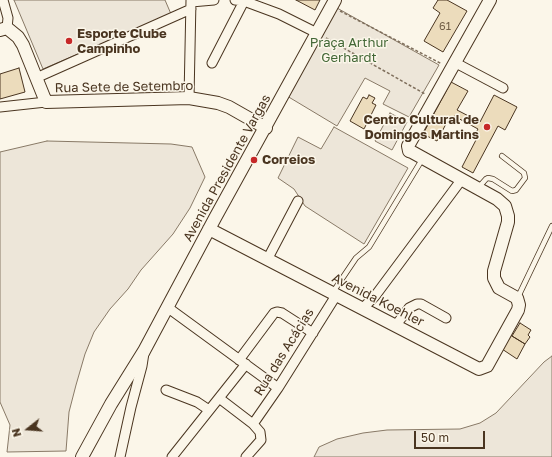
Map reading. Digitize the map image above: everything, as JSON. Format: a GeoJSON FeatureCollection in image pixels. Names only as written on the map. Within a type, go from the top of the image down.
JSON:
{"type":"FeatureCollection","features":[{"type":"Feature","properties":{"kind":"street"},"geometry":{"type":"LineString","coordinates":[[3,0],[8,18],[4,29],[18,37],[23,45],[46,102]]}},
{"type":"Feature","properties":{"kind":"street"},"geometry":{"type":"LineString","coordinates":[[36,78],[191,4],[214,0]]}},
{"type":"Feature","properties":{"kind":"street"},"geometry":{"type":"LineString","coordinates":[[212,63],[239,0],[279,14],[318,33]]}},
{"type":"Feature","properties":{"kind":"street"},"geometry":{"type":"LineString","coordinates":[[490,0],[409,143],[409,150],[497,199],[505,206],[508,222],[494,271],[494,278],[499,288],[517,298]]}},
{"type":"Feature","properties":{"kind":"street"},"geometry":{"type":"LineString","coordinates":[[189,98],[191,4]]}},
{"type":"Feature","properties":{"kind":"street","name":"Avenida Presidente Vargas"},"geometry":{"type":"LineString","coordinates":[[82,457],[111,404],[144,351],[209,229],[334,4]]}},
{"type":"Feature","properties":{"kind":"street"},"geometry":{"type":"LineString","coordinates":[[452,66],[503,88]]}},
{"type":"Feature","properties":{"kind":"street","name":"Rua Sete de Setembro"},"geometry":{"type":"LineString","coordinates":[[0,107],[46,102],[189,98],[218,103],[230,107],[266,128]]}},
{"type":"Feature","properties":{"kind":"street"},"geometry":{"type":"LineString","coordinates":[[363,308],[375,296],[462,179]]}},
{"type":"Feature","properties":{"kind":"street"},"geometry":{"type":"LineString","coordinates":[[267,260],[298,202]]}},
{"type":"Feature","properties":{"kind":"street","name":"Avenida Koehler"},"geometry":{"type":"LineString","coordinates":[[209,229],[479,368],[487,366],[513,319],[520,305],[517,298]]}},
{"type":"Feature","properties":{"kind":"street","name":"Rua das Acácias"},"geometry":{"type":"LineString","coordinates":[[253,424],[313,333],[335,293]]}},
{"type":"Feature","properties":{"kind":"street"},"geometry":{"type":"LineString","coordinates":[[396,325],[409,308],[417,304],[421,304],[446,318]]}},
{"type":"Feature","properties":{"kind":"street"},"geometry":{"type":"LineString","coordinates":[[168,307],[278,388]]}},
{"type":"Feature","properties":{"kind":"street"},"geometry":{"type":"LineString","coordinates":[[172,457],[219,398],[274,313],[282,313],[313,333]]}},
{"type":"Feature","properties":{"kind":"street"},"geometry":{"type":"LineString","coordinates":[[120,457],[142,366],[144,351]]}},
{"type":"Feature","properties":{"kind":"street"},"geometry":{"type":"LineString","coordinates":[[166,390],[197,402],[209,410]]}},
{"type":"Feature","properties":{"kind":"street"},"geometry":{"type":"LineString","coordinates":[[219,398],[253,424],[260,432],[260,440],[246,457]]}},
{"type":"Feature","properties":{"kind":"lane"},"geometry":{"type":"LineString","coordinates":[[478,188],[488,178],[493,179],[512,191],[516,190],[525,178],[524,173],[502,156]]}},
{"type":"Feature","properties":{"kind":"lane"},"geometry":{"type":"LineString","coordinates":[[335,293],[356,258],[369,247],[423,158]]}},
{"type":"Feature","properties":{"kind":"lane"},"geometry":{"type":"LineString","coordinates":[[517,298],[552,226]]}},
{"type":"Feature","properties":{"kind":"path"},"geometry":{"type":"LineString","coordinates":[[334,4],[452,66]]}},
{"type":"Feature","properties":{"kind":"path"},"geometry":{"type":"LineString","coordinates":[[318,33],[434,99]]}},
{"type":"Feature","properties":{"kind":"green space","name":"Esporte Clube Campinho"},"geometry":{"type":"Polygon","coordinates":[[[14,0],[165,0],[171,14],[43,69],[14,0]]]}},
{"type":"Feature","properties":{"kind":"green space","name":"Praça Arthur Gerhardt"},"geometry":{"type":"Polygon","coordinates":[[[337,8],[439,65],[409,117],[383,104],[390,91],[365,78],[337,126],[287,96],[337,8]]]}},
{"type":"Feature","properties":{"kind":"green space"},"geometry":{"type":"Polygon","coordinates":[[[390,113],[407,122],[392,150],[375,141],[390,113]]]}},
{"type":"Feature","properties":{"kind":"green space"},"geometry":{"type":"Polygon","coordinates":[[[334,127],[408,168],[364,244],[305,206],[294,189],[278,178],[298,137],[321,149],[334,127]]]}},
{"type":"Feature","properties":{"kind":"green space"},"geometry":{"type":"Polygon","coordinates":[[[47,141],[171,144],[192,147],[205,177],[190,208],[173,234],[141,270],[94,332],[85,354],[69,412],[66,451],[7,452],[10,425],[0,402],[0,152],[47,141]]]}},
{"type":"Feature","properties":{"kind":"green space"},"geometry":{"type":"Polygon","coordinates":[[[552,356],[552,457],[314,457],[319,447],[337,439],[363,433],[387,430],[460,429],[480,423],[496,413],[544,362],[552,356]]]}},
{"type":"Feature","properties":{"kind":"building"},"geometry":{"type":"Polygon","coordinates":[[[296,0],[320,0],[315,10],[296,0]]]}},
{"type":"Feature","properties":{"kind":"building"},"geometry":{"type":"Polygon","coordinates":[[[438,0],[447,0],[467,11],[443,52],[424,41],[440,13],[433,8],[438,0]]]}},
{"type":"Feature","properties":{"kind":"building"},"geometry":{"type":"Polygon","coordinates":[[[19,68],[25,92],[0,99],[0,74],[19,68]]]}},
{"type":"Feature","properties":{"kind":"building","name":"Centro Cultural de Domingos Martins"},"geometry":{"type":"Polygon","coordinates":[[[451,82],[468,91],[457,110],[480,122],[494,95],[517,107],[505,130],[498,126],[473,173],[462,167],[477,138],[474,136],[478,129],[454,116],[450,123],[447,122],[437,141],[423,134],[451,82]]]}},
{"type":"Feature","properties":{"kind":"building"},"geometry":{"type":"Polygon","coordinates":[[[369,95],[375,98],[372,103],[376,105],[364,129],[350,121],[363,97],[367,99],[369,95]]]}},
{"type":"Feature","properties":{"kind":"building"},"geometry":{"type":"Polygon","coordinates":[[[520,323],[531,330],[528,335],[530,337],[525,344],[512,336],[520,323]]]}},
{"type":"Feature","properties":{"kind":"building"},"geometry":{"type":"Polygon","coordinates":[[[507,333],[525,344],[517,359],[499,347],[507,333]]]}},
{"type":"Feature","properties":{"kind":"place","name":"Esporte Clube Campinho"},"geometry":{"type":"Point","coordinates":[69,41]}},
{"type":"Feature","properties":{"kind":"place","name":"Centro Cultural de Domingos Martins"},"geometry":{"type":"Point","coordinates":[487,127]}},
{"type":"Feature","properties":{"kind":"place","name":"Correios"},"geometry":{"type":"Point","coordinates":[254,160]}}]}
